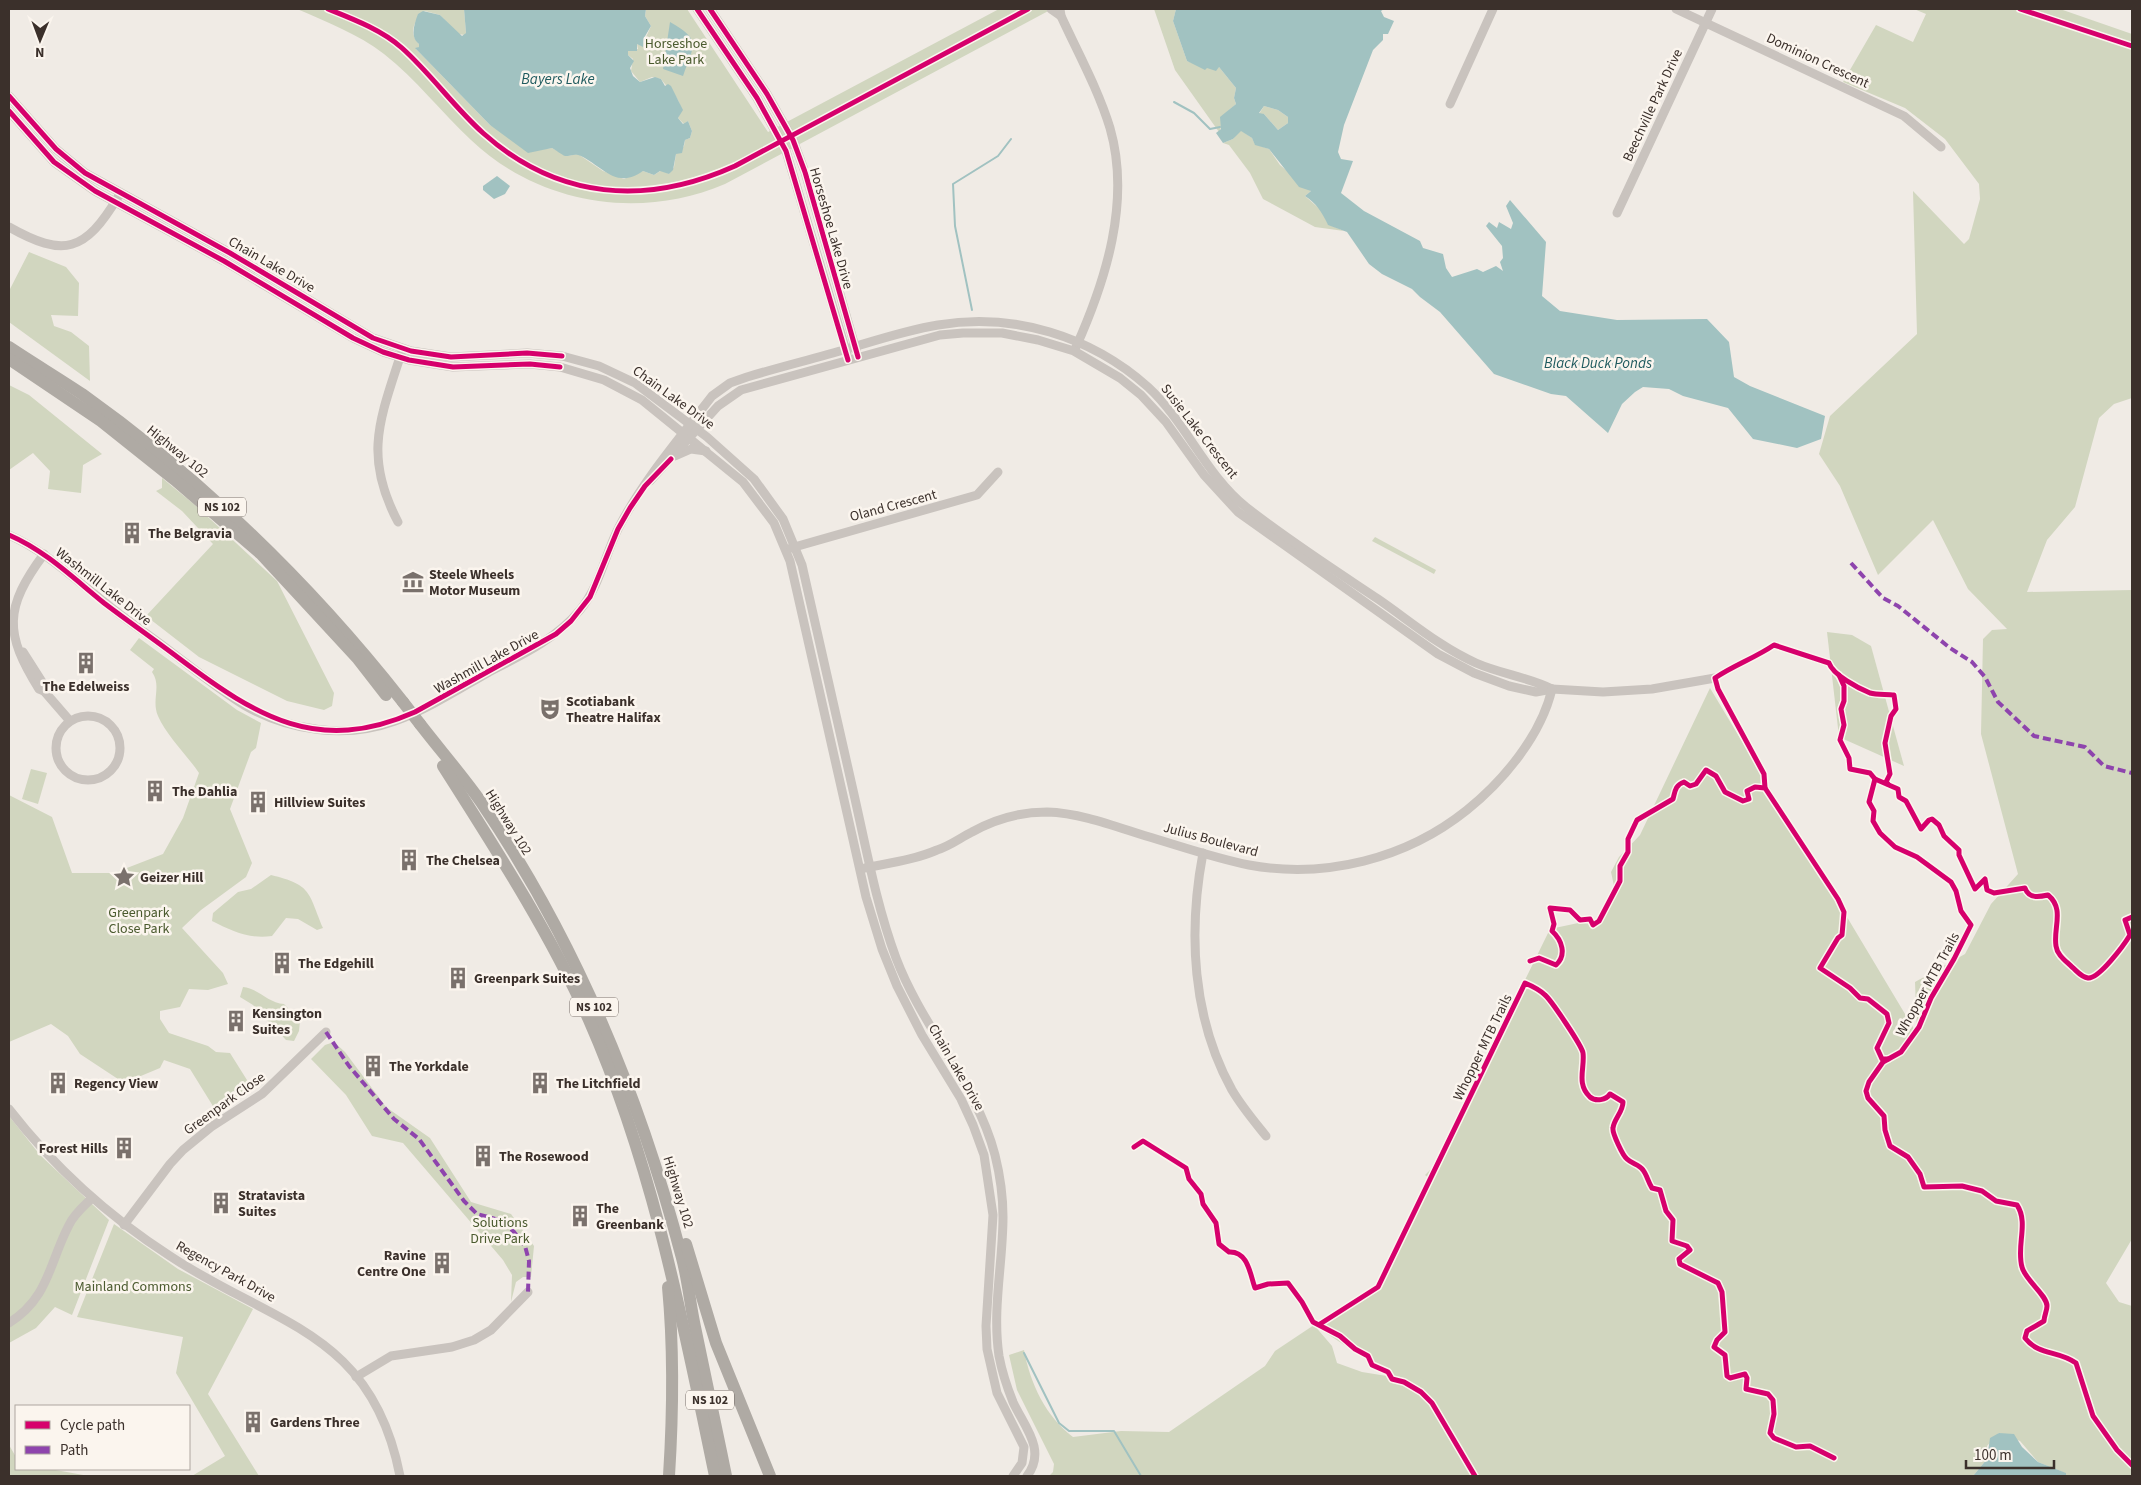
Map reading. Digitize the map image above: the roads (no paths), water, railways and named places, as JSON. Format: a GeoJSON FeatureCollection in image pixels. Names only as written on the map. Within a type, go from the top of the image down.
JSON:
{"type":"FeatureCollection","features":[{"type":"Feature","properties":{"kind":"highway","name":"Highway 102"},"geometry":{"type":"LineString","coordinates":[[9,347],[96,406],[169,461],[243,525],[316,598],[365,654],[416,726],[481,803],[558,934],[608,1034],[652,1154],[683,1261],[726,1476]]}},
{"type":"Feature","properties":{"kind":"highway","name":"Highway 102"},"geometry":{"type":"LineString","coordinates":[[9,359],[101,421],[176,480],[261,554],[399,704]]}},
{"type":"Feature","properties":{"kind":"highway","name":"Highway 102"},"geometry":{"type":"LineString","coordinates":[[416,726],[525,895],[588,1019],[621,1101],[670,1264],[715,1476]]}},
{"type":"Feature","properties":{"kind":"highway"},"geometry":{"type":"LineString","coordinates":[[608,1034],[662,1165],[716,1343],[770,1476]]}},
{"type":"Feature","properties":{"kind":"highway"},"geometry":{"type":"LineString","coordinates":[[621,1101],[659,1235],[667,1273],[673,1334],[674,1402],[669,1476]]}},
{"type":"Feature","properties":{"kind":"street","name":"Horseshoe Lake Drive"},"geometry":{"type":"LineString","coordinates":[[697,9],[766,111],[786,151],[845,349],[853,358]]}},
{"type":"Feature","properties":{"kind":"street","name":"Horseshoe Lake Drive"},"geometry":{"type":"LineString","coordinates":[[710,9],[767,94],[793,140],[803,166],[855,347],[853,358]]}},
{"type":"Feature","properties":{"kind":"street"},"geometry":{"type":"LineString","coordinates":[[1051,9],[1060,13],[1100,100],[1110,129],[1117,172],[1117,204],[1107,261],[1074,352]]}},
{"type":"Feature","properties":{"kind":"street"},"geometry":{"type":"LineString","coordinates":[[1450,104],[1494,9]]}},
{"type":"Feature","properties":{"kind":"street","name":"Dominion Crescent"},"geometry":{"type":"LineString","coordinates":[[1676,9],[1904,116],[1938,144],[1929,150]]}},
{"type":"Feature","properties":{"kind":"street","name":"Beechville Park Drive"},"geometry":{"type":"LineString","coordinates":[[1617,213],[1712,9]]}},
{"type":"Feature","properties":{"kind":"street","name":"Chain Lake Drive"},"geometry":{"type":"LineString","coordinates":[[9,96],[65,158],[86,173],[278,281],[373,338],[402,353],[451,356],[527,353],[562,356],[586,362],[621,376],[645,389],[737,462],[760,486],[776,508],[796,546],[860,869],[873,923],[897,986],[922,1034],[961,1099],[984,1155],[990,1184],[993,1222],[986,1326],[987,1350],[997,1393],[1022,1442],[1024,1452],[1016,1473]]}},
{"type":"Feature","properties":{"kind":"street","name":"Chain Lake Drive"},"geometry":{"type":"LineString","coordinates":[[9,111],[34,141],[64,170],[115,202],[353,338],[453,367],[530,364],[560,367],[590,375],[628,392],[654,408],[735,474],[752,491],[774,523],[786,549],[879,905],[897,960],[927,1022],[974,1101],[991,1141],[1003,1203],[996,1315],[999,1355],[1011,1398],[1034,1441],[1036,1451],[1033,1464],[1027,1476]]}},
{"type":"Feature","properties":{"kind":"street"},"geometry":{"type":"LineString","coordinates":[[9,227],[43,244],[59,246],[72,244],[92,233],[120,193]]}},
{"type":"Feature","properties":{"kind":"street"},"geometry":{"type":"LineString","coordinates":[[272,290],[278,281]]}},
{"type":"Feature","properties":{"kind":"street","name":"Susie Lake Crescent"},"geometry":{"type":"LineString","coordinates":[[693,427],[712,396],[734,382],[845,349],[939,325],[977,322],[1036,327],[1078,342],[1126,370],[1149,388],[1174,416],[1211,469],[1244,505],[1318,560],[1443,646],[1476,663],[1511,676],[1537,682],[1552,690]]}},
{"type":"Feature","properties":{"kind":"street","name":"Susie Lake Crescent"},"geometry":{"type":"LineString","coordinates":[[693,427],[720,403],[738,391],[853,358],[926,338],[963,333],[1017,335],[1074,352],[1120,378],[1141,396],[1166,422],[1204,475],[1238,512],[1438,654],[1474,673],[1508,686],[1536,692],[1552,690],[1603,692],[1652,689],[1715,678]]}},
{"type":"Feature","properties":{"kind":"street"},"geometry":{"type":"LineString","coordinates":[[398,522],[384,489],[377,447],[382,408],[402,353]]}},
{"type":"Feature","properties":{"kind":"street"},"geometry":{"type":"LineString","coordinates":[[560,367],[562,356]]}},
{"type":"Feature","properties":{"kind":"street","name":"Washmill Lake Drive"},"geometry":{"type":"LineString","coordinates":[[9,536],[44,554],[104,603],[227,693],[257,712],[303,727],[340,730],[366,728],[395,721],[433,703],[539,645],[563,628],[590,597],[618,528],[653,470],[693,427]]}},
{"type":"Feature","properties":{"kind":"street","name":"Washmill Lake Drive"},"geometry":{"type":"LineString","coordinates":[[645,486],[671,459],[686,434]]}},
{"type":"Feature","properties":{"kind":"street"},"geometry":{"type":"LineString","coordinates":[[671,459],[692,449],[707,451]]}},
{"type":"Feature","properties":{"kind":"street","name":"Oland Crescent"},"geometry":{"type":"LineString","coordinates":[[786,549],[977,495],[998,472]]}},
{"type":"Feature","properties":{"kind":"street"},"geometry":{"type":"LineString","coordinates":[[44,554],[24,586],[19,619],[22,650],[44,685],[44,691],[70,720]]}},
{"type":"Feature","properties":{"kind":"street","name":"Julius Boulevard"},"geometry":{"type":"LineString","coordinates":[[860,869],[930,853],[950,845],[979,828],[1003,819],[1045,812],[1088,818],[1203,853],[1258,866],[1314,869],[1371,859],[1414,843],[1458,817],[1500,779],[1535,728],[1552,690]]}},
{"type":"Feature","properties":{"kind":"street"},"geometry":{"type":"LineString","coordinates":[[87,715],[98,717],[114,729],[119,739],[119,754],[112,769],[104,775],[84,780],[74,777],[65,771],[58,762],[55,751],[56,740],[60,730],[70,720],[87,715]]}},
{"type":"Feature","properties":{"kind":"street"},"geometry":{"type":"LineString","coordinates":[[1203,853],[1198,878],[1195,922],[1196,969],[1201,1008],[1212,1047],[1226,1078],[1244,1108],[1266,1136]]}},
{"type":"Feature","properties":{"kind":"street","name":"Greenpark Close"},"geometry":{"type":"LineString","coordinates":[[124,1225],[170,1164],[183,1150],[211,1127],[262,1094],[326,1032]]}},
{"type":"Feature","properties":{"kind":"street","name":"Regency Park Drive"},"geometry":{"type":"LineString","coordinates":[[9,1109],[42,1149],[124,1225],[179,1262],[312,1335],[333,1352],[356,1377],[380,1414],[392,1445],[400,1476]]}},
{"type":"Feature","properties":{"kind":"street"},"geometry":{"type":"LineString","coordinates":[[9,1323],[31,1306],[42,1290],[65,1233],[77,1213],[94,1199]]}},
{"type":"Feature","properties":{"kind":"street"},"geometry":{"type":"LineString","coordinates":[[356,1377],[391,1356],[452,1347],[474,1340],[491,1330],[528,1292]]}},
{"type":"Feature","properties":{"kind":"water","name":"Bayers Lake"},"geometry":{"type":"Polygon","coordinates":[[[464,9],[646,9],[645,16],[651,26],[644,38],[643,47],[637,44],[637,51],[628,51],[628,55],[634,61],[630,68],[633,76],[640,82],[655,77],[661,79],[665,86],[668,84],[671,86],[683,110],[678,118],[683,124],[688,121],[692,131],[690,138],[685,140],[682,153],[676,154],[673,170],[669,174],[660,171],[654,175],[643,171],[634,176],[618,178],[603,171],[579,155],[565,156],[552,148],[528,153],[490,125],[415,48],[419,47],[414,38],[414,26],[418,14],[423,11],[440,15],[462,36],[466,33],[464,9]]]}},
{"type":"Feature","properties":{"kind":"water","name":"Black Duck Ponds"},"geometry":{"type":"Polygon","coordinates":[[[1176,9],[1384,9],[1381,11],[1384,17],[1394,21],[1388,34],[1383,34],[1383,40],[1373,50],[1344,125],[1338,152],[1341,159],[1353,161],[1341,193],[1364,211],[1420,241],[1423,248],[1443,254],[1446,268],[1452,277],[1477,269],[1483,272],[1496,266],[1503,271],[1500,262],[1503,258],[1502,246],[1486,226],[1489,222],[1497,228],[1499,222],[1511,229],[1513,223],[1506,206],[1510,200],[1546,242],[1542,296],[1560,311],[1617,320],[1707,319],[1729,342],[1734,377],[1750,386],[1825,416],[1821,439],[1797,448],[1753,439],[1728,408],[1683,396],[1669,389],[1643,387],[1622,404],[1608,433],[1566,396],[1551,394],[1494,374],[1440,312],[1412,289],[1382,274],[1369,264],[1347,232],[1328,225],[1318,208],[1305,196],[1311,191],[1299,187],[1269,149],[1255,145],[1252,138],[1241,131],[1233,139],[1223,143],[1216,133],[1221,129],[1220,117],[1236,104],[1234,98],[1236,88],[1219,67],[1216,71],[1207,68],[1205,70],[1187,61],[1173,21],[1176,9]],[[1264,106],[1259,113],[1264,114],[1278,130],[1288,123],[1288,117],[1278,110],[1264,106]]]}},
{"type":"Feature","properties":{"kind":"water"},"geometry":{"type":"Polygon","coordinates":[[[670,22],[687,34],[693,44],[683,76],[663,69],[670,22]]]}},
{"type":"Feature","properties":{"kind":"water"},"geometry":{"type":"Polygon","coordinates":[[[497,176],[510,186],[505,194],[494,199],[483,190],[483,186],[497,176]]]}},
{"type":"Feature","properties":{"kind":"water"},"geometry":{"type":"Polygon","coordinates":[[[1999,1433],[2014,1434],[2022,1447],[2038,1462],[2066,1473],[2066,1476],[1973,1476],[1987,1459],[1990,1438],[1999,1433]]]}},
{"type":"Feature","properties":{"kind":"waterway"},"geometry":{"type":"LineString","coordinates":[[1174,102],[1194,113],[1210,129],[1220,127]]}},
{"type":"Feature","properties":{"kind":"waterway"},"geometry":{"type":"LineString","coordinates":[[972,310],[955,226],[953,184],[998,156],[1011,139]]}},
{"type":"Feature","properties":{"kind":"waterway"},"geometry":{"type":"LineString","coordinates":[[1024,1353],[1059,1423],[1069,1431],[1114,1431],[1141,1476]]}},
{"type":"Feature","properties":{"kind":"place","name":"The Belgravia"},"geometry":{"type":"Point","coordinates":[132,533]}},
{"type":"Feature","properties":{"kind":"place","name":"Steele Wheels Motor Museum"},"geometry":{"type":"Point","coordinates":[413,582]}},
{"type":"Feature","properties":{"kind":"place","name":"The Edelweiss"},"geometry":{"type":"Point","coordinates":[86,663]}},
{"type":"Feature","properties":{"kind":"place","name":"Scotiabank Theatre Halifax"},"geometry":{"type":"Point","coordinates":[550,709]}},
{"type":"Feature","properties":{"kind":"place","name":"The Dahlia"},"geometry":{"type":"Point","coordinates":[155,791]}},
{"type":"Feature","properties":{"kind":"place","name":"Hillview Suites"},"geometry":{"type":"Point","coordinates":[258,802]}},
{"type":"Feature","properties":{"kind":"place","name":"The Chelsea"},"geometry":{"type":"Point","coordinates":[409,860]}},
{"type":"Feature","properties":{"kind":"place","name":"Geizer Hill"},"geometry":{"type":"Point","coordinates":[124,877]}},
{"type":"Feature","properties":{"kind":"place","name":"The Edgehill"},"geometry":{"type":"Point","coordinates":[282,963]}},
{"type":"Feature","properties":{"kind":"place","name":"Greenpark Suites"},"geometry":{"type":"Point","coordinates":[458,978]}},
{"type":"Feature","properties":{"kind":"place","name":"Kensington Suites"},"geometry":{"type":"Point","coordinates":[236,1021]}},
{"type":"Feature","properties":{"kind":"place","name":"The Yorkdale"},"geometry":{"type":"Point","coordinates":[373,1066]}},
{"type":"Feature","properties":{"kind":"place","name":"Regency View"},"geometry":{"type":"Point","coordinates":[58,1083]}},
{"type":"Feature","properties":{"kind":"place","name":"The Litchfield"},"geometry":{"type":"Point","coordinates":[540,1083]}},
{"type":"Feature","properties":{"kind":"place","name":"Forest Hills"},"geometry":{"type":"Point","coordinates":[124,1148]}},
{"type":"Feature","properties":{"kind":"place","name":"The Rosewood"},"geometry":{"type":"Point","coordinates":[483,1156]}},
{"type":"Feature","properties":{"kind":"place","name":"Stratavista Suites"},"geometry":{"type":"Point","coordinates":[221,1203]}},
{"type":"Feature","properties":{"kind":"place","name":"The Greenbank"},"geometry":{"type":"Point","coordinates":[580,1216]}},
{"type":"Feature","properties":{"kind":"place","name":"Ravine Centre One"},"geometry":{"type":"Point","coordinates":[442,1263]}},
{"type":"Feature","properties":{"kind":"place","name":"Gardens Three"},"geometry":{"type":"Point","coordinates":[253,1422]}},
{"type":"Feature","properties":{"kind":"park label","name":"Horseshoe Lake Park"},"geometry":{"type":"Point","coordinates":[676,52]}},
{"type":"Feature","properties":{"kind":"park label","name":"Greenpark Close Park"},"geometry":{"type":"Point","coordinates":[139,920]}},
{"type":"Feature","properties":{"kind":"park label","name":"Solutions Drive Park"},"geometry":{"type":"Point","coordinates":[500,1230]}},
{"type":"Feature","properties":{"kind":"park label","name":"Mainland Commons"},"geometry":{"type":"Point","coordinates":[133,1286]}}]}
